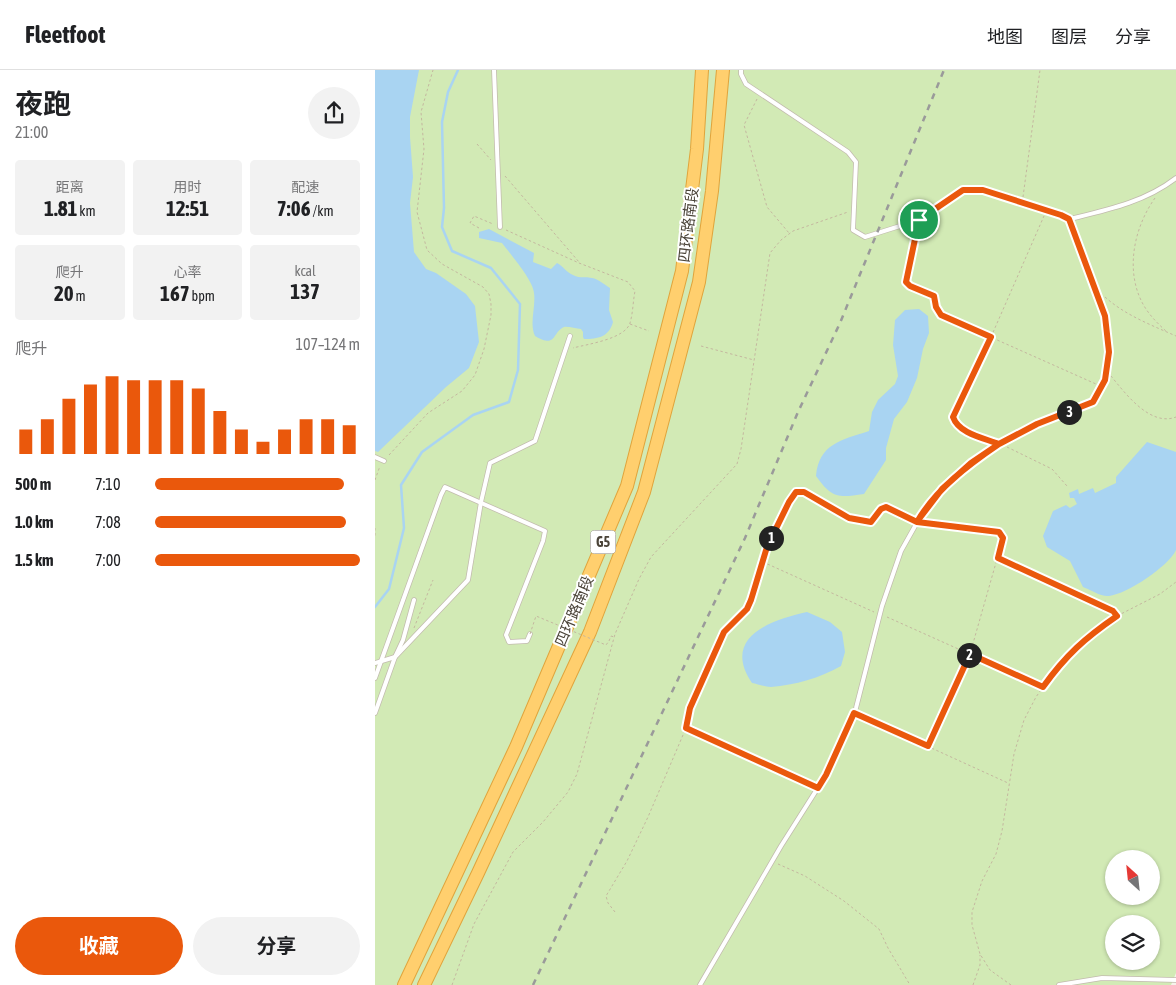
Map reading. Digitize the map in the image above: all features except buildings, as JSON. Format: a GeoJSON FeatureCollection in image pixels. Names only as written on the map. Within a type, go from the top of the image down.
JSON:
{"type":"FeatureCollection","features":[{"type":"Feature","properties":{"kind":"highway","name":"四环路南段"},"geometry":{"type":"LineString","coordinates":[[404,985],[516,747],[627,486],[682,272],[697,149],[702,70]]}},
{"type":"Feature","properties":{"kind":"highway","name":"四环路南段"},"geometry":{"type":"LineString","coordinates":[[424,985],[589,632],[644,492],[699,282],[712,191],[723,70]]}},
{"type":"Feature","properties":{"kind":"lane"},"geometry":{"type":"LineString","coordinates":[[494,70],[500,227]]}},
{"type":"Feature","properties":{"kind":"lane"},"geometry":{"type":"LineString","coordinates":[[741,70],[746,84],[848,152],[856,162],[853,230],[865,237],[919,220],[963,190],[983,190],[1069,219],[1133,202],[1163,188],[1176,178]]}},
{"type":"Feature","properties":{"kind":"lane"},"geometry":{"type":"LineString","coordinates":[[700,985],[772,862],[826,775],[854,713],[880,614],[901,551],[917,522],[942,489],[971,463],[999,444],[1037,424],[1093,402],[1105,380],[1109,352],[1105,316],[1069,219]]}},
{"type":"Feature","properties":{"kind":"lane"},"geometry":{"type":"LineString","coordinates":[[375,663],[395,657],[468,580],[481,502],[490,463],[535,442],[570,336]]}},
{"type":"Feature","properties":{"kind":"lane"},"geometry":{"type":"LineString","coordinates":[[375,457],[384,461]]}},
{"type":"Feature","properties":{"kind":"lane"},"geometry":{"type":"LineString","coordinates":[[375,678],[445,488],[545,531],[543,541],[506,635],[509,642],[527,641],[530,634]]}},
{"type":"Feature","properties":{"kind":"lane"},"geometry":{"type":"LineString","coordinates":[[375,713],[403,640],[414,600]]}},
{"type":"Feature","properties":{"kind":"lane"},"geometry":{"type":"LineString","coordinates":[[1059,985],[1102,978],[1176,980]]}},
{"type":"Feature","properties":{"kind":"path"},"geometry":{"type":"LineString","coordinates":[[375,480],[379,468],[384,461],[428,413],[462,391],[475,375],[484,349],[491,315],[489,294],[483,287],[442,264],[427,250],[417,212],[424,149],[421,112],[433,70]]}},
{"type":"Feature","properties":{"kind":"path"},"geometry":{"type":"LineString","coordinates":[[1023,203],[1040,70]]}},
{"type":"Feature","properties":{"kind":"path"},"geometry":{"type":"LineString","coordinates":[[760,94],[743,125],[767,207],[789,233]]}},
{"type":"Feature","properties":{"kind":"path"},"geometry":{"type":"LineString","coordinates":[[477,144],[579,263]]}},
{"type":"Feature","properties":{"kind":"path"},"geometry":{"type":"LineString","coordinates":[[1163,188],[1147,210],[1140,225],[1134,251],[1132,273],[1140,298],[1150,315],[1167,332]]}},
{"type":"Feature","properties":{"kind":"path"},"geometry":{"type":"LineString","coordinates":[[452,985],[474,924],[513,852],[543,822],[568,792],[577,774],[615,637],[639,579],[651,556],[737,464],[741,449],[770,253],[789,233],[853,210]]}},
{"type":"Feature","properties":{"kind":"path"},"geometry":{"type":"LineString","coordinates":[[1047,210],[991,337],[953,417],[955,424],[962,429],[1052,469],[1067,486]]}},
{"type":"Feature","properties":{"kind":"path"},"geometry":{"type":"LineString","coordinates":[[479,228],[470,223],[474,216],[579,263],[629,282],[635,291],[630,324],[625,331],[566,350]]}},
{"type":"Feature","properties":{"kind":"path"},"geometry":{"type":"LineString","coordinates":[[919,220],[906,282],[910,286],[934,296],[936,307],[941,315],[1101,386]]}},
{"type":"Feature","properties":{"kind":"path"},"geometry":{"type":"LineString","coordinates":[[1096,288],[1118,309],[1176,336]]}},
{"type":"Feature","properties":{"kind":"path"},"geometry":{"type":"LineString","coordinates":[[630,324],[649,331]]}},
{"type":"Feature","properties":{"kind":"path"},"geometry":{"type":"LineString","coordinates":[[701,346],[754,360]]}},
{"type":"Feature","properties":{"kind":"path"},"geometry":{"type":"LineString","coordinates":[[1106,370],[1133,403],[1144,411],[1158,417],[1172,419],[1176,417]]}},
{"type":"Feature","properties":{"kind":"path"},"geometry":{"type":"LineString","coordinates":[[615,912],[607,903],[606,896],[627,861],[648,817],[686,728],[690,708],[724,632],[747,609],[767,547],[789,502],[796,492],[804,492],[849,518],[871,522],[881,509],[886,507],[917,522],[999,532],[1003,538],[970,654],[928,746]]}},
{"type":"Feature","properties":{"kind":"path"},"geometry":{"type":"LineString","coordinates":[[375,528],[375,536]]}},
{"type":"Feature","properties":{"kind":"path"},"geometry":{"type":"LineString","coordinates":[[998,558],[1113,611],[1117,616]]}},
{"type":"Feature","properties":{"kind":"path"},"geometry":{"type":"LineString","coordinates":[[762,562],[1043,687]]}},
{"type":"Feature","properties":{"kind":"path"},"geometry":{"type":"LineString","coordinates":[[413,629],[433,580]]}},
{"type":"Feature","properties":{"kind":"path"},"geometry":{"type":"LineString","coordinates":[[973,985],[980,965],[980,954],[972,925],[972,912],[982,880],[996,854],[1002,831],[1014,754],[1024,720],[1043,687],[1057,667],[1075,647],[1117,616],[1160,594],[1176,582]]}},
{"type":"Feature","properties":{"kind":"path"},"geometry":{"type":"LineString","coordinates":[[530,634],[536,616],[606,645],[611,636],[615,637]]}},
{"type":"Feature","properties":{"kind":"path"},"geometry":{"type":"LineString","coordinates":[[854,713],[1009,783]]}},
{"type":"Feature","properties":{"kind":"path"},"geometry":{"type":"LineString","coordinates":[[686,728],[818,788]]}},
{"type":"Feature","properties":{"kind":"path"},"geometry":{"type":"LineString","coordinates":[[772,862],[813,881],[844,901],[879,929],[887,948],[910,985]]}},
{"type":"Feature","properties":{"kind":"path"},"geometry":{"type":"LineString","coordinates":[[980,954],[990,970],[1011,985]]}},
{"type":"Feature","properties":{"kind":"green space"},"geometry":{"type":"Polygon","coordinates":[[[375,70],[1176,70],[1176,973],[1171,985],[375,985],[375,70]]]}},
{"type":"Feature","properties":{"kind":"water"},"geometry":{"type":"Polygon","coordinates":[[[375,70],[419,70],[410,117],[413,177],[410,203],[414,252],[426,269],[436,273],[466,294],[475,306],[479,342],[469,368],[446,387],[378,452],[375,451],[375,70]]]}},
{"type":"Feature","properties":{"kind":"water"},"geometry":{"type":"Polygon","coordinates":[[[489,229],[534,253],[533,262],[551,269],[557,263],[573,275],[590,277],[610,288],[609,310],[613,322],[609,331],[598,338],[584,339],[581,329],[564,327],[551,340],[542,340],[535,336],[533,331],[534,293],[530,281],[502,243],[479,238],[479,232],[489,229]]]}},
{"type":"Feature","properties":{"kind":"water"},"geometry":{"type":"Polygon","coordinates":[[[919,309],[928,316],[929,333],[923,349],[917,378],[907,402],[894,419],[886,448],[886,460],[864,494],[836,495],[826,489],[816,476],[818,465],[827,450],[833,445],[849,437],[869,431],[872,412],[878,400],[895,384],[898,376],[893,345],[895,320],[905,310],[919,309]]]}},
{"type":"Feature","properties":{"kind":"water"},"geometry":{"type":"Polygon","coordinates":[[[1147,442],[1176,452],[1176,550],[1165,564],[1136,585],[1109,596],[1096,593],[1083,587],[1070,561],[1047,547],[1043,536],[1053,511],[1066,505],[1070,508],[1077,504],[1074,498],[1070,498],[1069,493],[1078,489],[1079,494],[1093,488],[1095,493],[1116,483],[1116,477],[1147,442]]]}},
{"type":"Feature","properties":{"kind":"water"},"geometry":{"type":"Polygon","coordinates":[[[807,612],[830,622],[842,632],[845,652],[841,666],[816,677],[789,685],[766,687],[752,683],[744,667],[742,654],[746,642],[754,633],[766,626],[793,615],[807,612]]]}},
{"type":"Feature","properties":{"kind":"waterway"},"geometry":{"type":"LineString","coordinates":[[375,607],[389,589],[404,528],[401,485],[422,452],[473,415],[509,402],[518,370],[520,304],[491,268],[452,251],[442,227],[444,208],[442,122],[448,92],[458,70]]}},
{"type":"Feature","properties":{"kind":"railway"},"geometry":{"type":"LineString","coordinates":[[533,985],[745,538],[798,412],[840,323],[944,70]]}},
{"type":"Feature","properties":{"kind":"route"},"geometry":{"type":"LineString","coordinates":[[919,220],[906,282],[910,286],[934,296],[936,307],[941,315],[991,337],[953,417],[955,424],[962,429],[999,444],[971,463],[942,489],[917,522],[886,507],[881,509],[871,522],[849,518],[837,513],[804,492],[796,492],[789,502],[767,547],[747,609],[724,632],[690,708],[686,728],[818,788],[826,775],[854,713],[928,746],[970,654],[1043,687],[1057,667],[1075,647],[1117,616],[1113,611],[998,558],[1003,538],[999,532],[917,522],[919,519],[942,489],[971,463],[1003,441],[1037,424],[1093,402],[1105,380],[1109,352],[1105,316],[1069,219],[983,190],[963,190],[919,220]]}}]}
